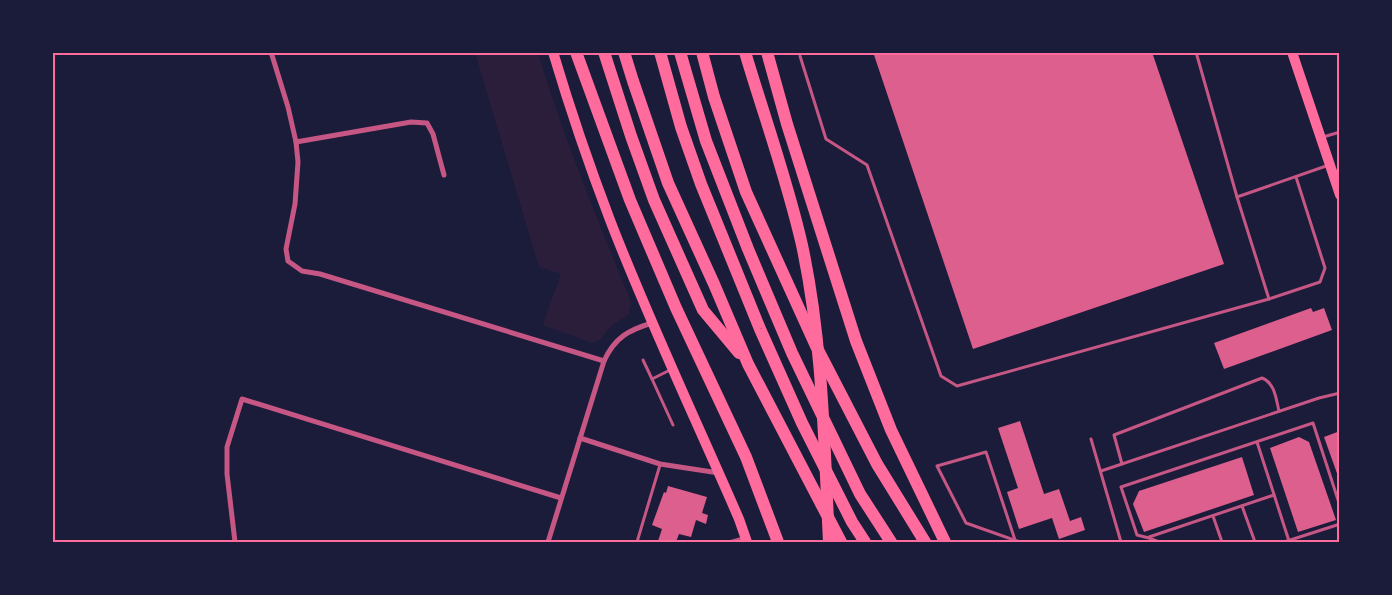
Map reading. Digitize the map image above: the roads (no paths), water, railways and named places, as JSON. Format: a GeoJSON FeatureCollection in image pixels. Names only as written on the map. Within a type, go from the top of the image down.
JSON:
{"type":"FeatureCollection","features":[{"type":"Feature","properties":{"kind":"highway"},"geometry":{"type":"LineString","coordinates":[[576,52],[630,200],[676,308],[746,457],[778,542]]}},
{"type":"Feature","properties":{"kind":"highway"},"geometry":{"type":"LineString","coordinates":[[604,52],[654,200],[703,310],[748,364]]}},
{"type":"Feature","properties":{"kind":"highway"},"geometry":{"type":"LineString","coordinates":[[624,52],[668,183],[748,364],[841,542]]}},
{"type":"Feature","properties":{"kind":"highway"},"geometry":{"type":"LineString","coordinates":[[660,52],[681,126],[760,330],[802,423],[852,522],[865,542]]}},
{"type":"Feature","properties":{"kind":"highway"},"geometry":{"type":"LineString","coordinates":[[680,52],[706,141],[781,327],[860,494],[891,542]]}},
{"type":"Feature","properties":{"kind":"highway"},"geometry":{"type":"LineString","coordinates":[[702,52],[714,97],[746,192],[816,346],[877,464],[925,542]]}},
{"type":"Feature","properties":{"kind":"highway"},"geometry":{"type":"LineString","coordinates":[[767,52],[787,124],[856,341],[891,430],[944,542]]}},
{"type":"Feature","properties":{"kind":"highway"},"geometry":{"type":"LineString","coordinates":[[745,54],[791,200],[810,289],[819,362],[829,542]]}},
{"type":"Feature","properties":{"kind":"main road"},"geometry":{"type":"LineString","coordinates":[[553,52],[573,117],[611,222],[672,369],[739,519],[746,540]]}},
{"type":"Feature","properties":{"kind":"main road"},"geometry":{"type":"LineString","coordinates":[[1292,52],[1340,194]]}},
{"type":"Feature","properties":{"kind":"street"},"geometry":{"type":"LineString","coordinates":[[270,52],[288,107],[296,142],[298,162],[295,204],[286,249],[288,261],[302,271],[320,274],[604,361]]}},
{"type":"Feature","properties":{"kind":"street"},"geometry":{"type":"LineString","coordinates":[[296,142],[411,122],[427,123],[433,134],[444,175]]}},
{"type":"Feature","properties":{"kind":"street"},"geometry":{"type":"LineString","coordinates":[[548,542],[604,361],[610,349],[624,334],[653,323]]}},
{"type":"Feature","properties":{"kind":"street"},"geometry":{"type":"LineString","coordinates":[[236,542],[226,474],[227,447],[242,398],[561,498]]}},
{"type":"Feature","properties":{"kind":"street"},"geometry":{"type":"LineString","coordinates":[[580,438],[660,464],[719,473]]}},
{"type":"Feature","properties":{"kind":"lane"},"geometry":{"type":"LineString","coordinates":[[1196,52],[1237,197],[1269,299]]}},
{"type":"Feature","properties":{"kind":"lane"},"geometry":{"type":"LineString","coordinates":[[800,56],[826,139],[867,165],[940,376],[957,386],[1269,299],[1320,282],[1325,268],[1296,177]]}},
{"type":"Feature","properties":{"kind":"lane"},"geometry":{"type":"LineString","coordinates":[[1320,138],[1340,132]]}},
{"type":"Feature","properties":{"kind":"lane"},"geometry":{"type":"LineString","coordinates":[[1237,197],[1330,165]]}},
{"type":"Feature","properties":{"kind":"lane"},"geometry":{"type":"LineString","coordinates":[[643,360],[673,425]]}},
{"type":"Feature","properties":{"kind":"lane"},"geometry":{"type":"LineString","coordinates":[[652,379],[672,369]]}},
{"type":"Feature","properties":{"kind":"lane"},"geometry":{"type":"LineString","coordinates":[[1122,464],[1114,435],[1262,378],[1267,380],[1272,386],[1279,411]]}},
{"type":"Feature","properties":{"kind":"lane"},"geometry":{"type":"LineString","coordinates":[[1101,471],[1319,398],[1340,394]]}},
{"type":"Feature","properties":{"kind":"lane"},"geometry":{"type":"LineString","coordinates":[[1160,542],[1136,535],[1121,487],[1312,424],[1340,506]]}},
{"type":"Feature","properties":{"kind":"lane"},"geometry":{"type":"LineString","coordinates":[[1091,439],[1121,542]]}},
{"type":"Feature","properties":{"kind":"lane"},"geometry":{"type":"LineString","coordinates":[[1256,442],[1289,541]]}},
{"type":"Feature","properties":{"kind":"lane"},"geometry":{"type":"LineString","coordinates":[[1015,540],[986,452],[937,466],[966,523],[1020,542]]}},
{"type":"Feature","properties":{"kind":"lane"},"geometry":{"type":"LineString","coordinates":[[637,542],[660,464]]}},
{"type":"Feature","properties":{"kind":"lane"},"geometry":{"type":"LineString","coordinates":[[1148,538],[1274,495]]}},
{"type":"Feature","properties":{"kind":"lane"},"geometry":{"type":"LineString","coordinates":[[1242,506],[1255,542]]}},
{"type":"Feature","properties":{"kind":"lane"},"geometry":{"type":"LineString","coordinates":[[1213,516],[1222,542]]}},
{"type":"Feature","properties":{"kind":"lane"},"geometry":{"type":"LineString","coordinates":[[1284,542],[1340,524]]}},
{"type":"Feature","properties":{"kind":"lane"},"geometry":{"type":"LineString","coordinates":[[729,542],[746,540]]}}]}
